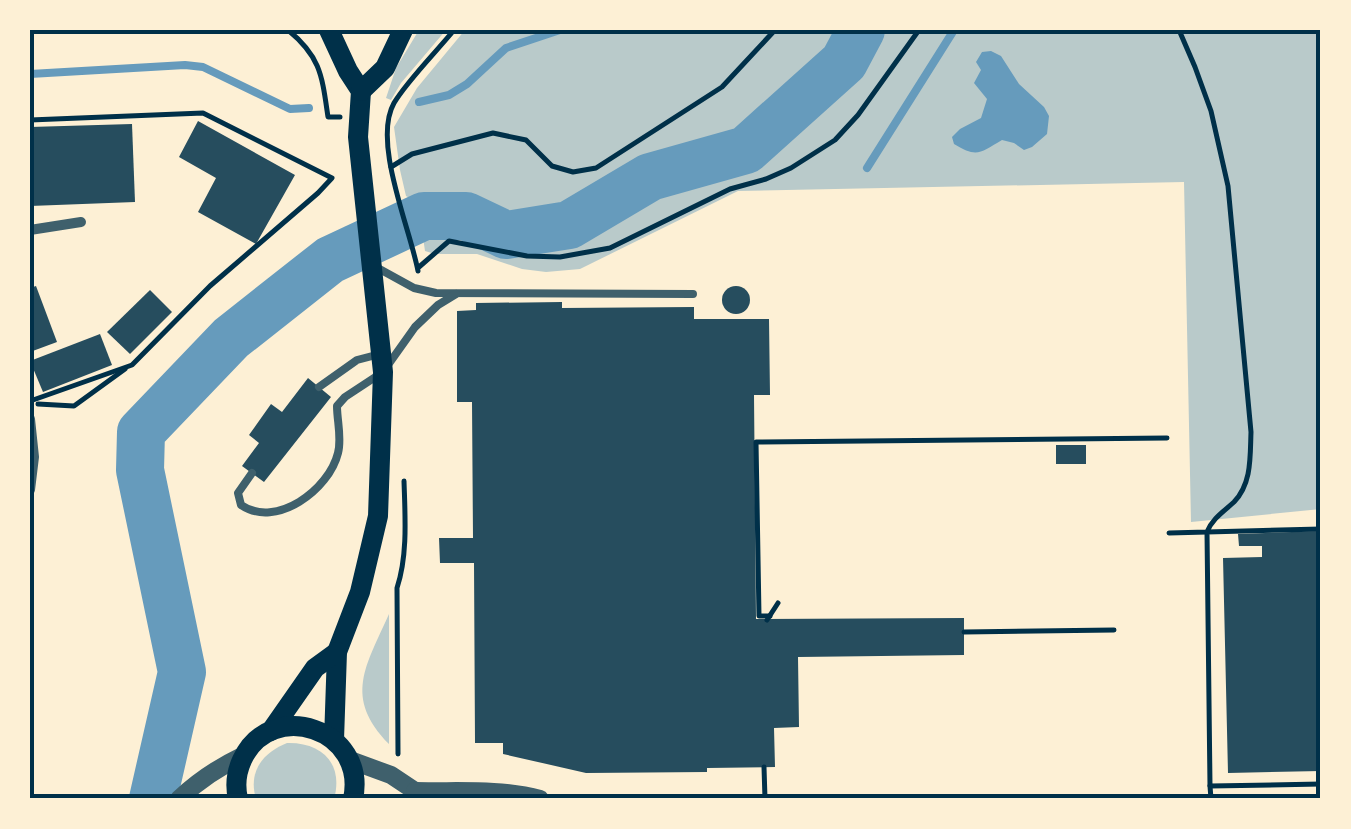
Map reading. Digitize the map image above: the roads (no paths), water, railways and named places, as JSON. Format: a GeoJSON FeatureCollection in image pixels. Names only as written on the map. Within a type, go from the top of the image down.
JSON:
{"type":"FeatureCollection","features":[{"type":"Feature","properties":{"kind":"main road"},"geometry":{"type":"LineString","coordinates":[[329,30],[348,71],[362,90],[358,137],[382,363],[378,516],[360,592],[337,652],[334,740]]}},
{"type":"Feature","properties":{"kind":"main road"},"geometry":{"type":"LineString","coordinates":[[362,90],[385,68],[403,30]]}},
{"type":"Feature","properties":{"kind":"main road"},"geometry":{"type":"LineString","coordinates":[[238,799],[237,772],[244,755],[270,731],[315,668],[337,652]]}},
{"type":"Feature","properties":{"kind":"main road"},"geometry":{"type":"LineString","coordinates":[[270,731],[304,726],[320,730],[334,740],[350,760],[355,775],[354,799]]}},
{"type":"Feature","properties":{"kind":"street"},"geometry":{"type":"LineString","coordinates":[[30,230],[82,222]]}},
{"type":"Feature","properties":{"kind":"street"},"geometry":{"type":"LineString","coordinates":[[30,419],[34,456],[30,490]]}},
{"type":"Feature","properties":{"kind":"street"},"geometry":{"type":"LineString","coordinates":[[179,799],[219,767],[244,755]]}},
{"type":"Feature","properties":{"kind":"street"},"geometry":{"type":"LineString","coordinates":[[350,760],[391,775],[410,795],[481,790],[540,799]]}},
{"type":"Feature","properties":{"kind":"lane"},"geometry":{"type":"LineString","coordinates":[[372,265],[414,288],[436,293],[693,294]]}},
{"type":"Feature","properties":{"kind":"lane"},"geometry":{"type":"LineString","coordinates":[[252,473],[238,494],[240,505],[252,512],[271,513],[287,508],[316,489],[328,476],[338,454],[337,406],[415,327],[456,294]]}},
{"type":"Feature","properties":{"kind":"lane"},"geometry":{"type":"LineString","coordinates":[[319,387],[362,357],[382,363]]}},
{"type":"Feature","properties":{"kind":"water"},"geometry":{"type":"Polygon","coordinates":[[[982,52],[1001,56],[1019,84],[1049,116],[1047,134],[1032,147],[1024,150],[1002,140],[973,152],[954,144],[952,137],[960,129],[981,118],[987,99],[974,83],[981,70],[976,62],[982,52]]]}},
{"type":"Feature","properties":{"kind":"waterway"},"geometry":{"type":"LineString","coordinates":[[419,102],[449,95],[467,84],[506,48],[560,30]]}},
{"type":"Feature","properties":{"kind":"waterway"},"geometry":{"type":"LineString","coordinates":[[153,799],[182,672],[140,470],[141,432],[231,338],[330,260],[424,216],[466,216],[506,235],[569,225],[650,177],[746,150],[844,62],[861,30]]}},
{"type":"Feature","properties":{"kind":"waterway"},"geometry":{"type":"LineString","coordinates":[[867,168],[954,30]]}},
{"type":"Feature","properties":{"kind":"waterway"},"geometry":{"type":"LineString","coordinates":[[30,74],[203,67],[290,109],[309,108]]}}]}
